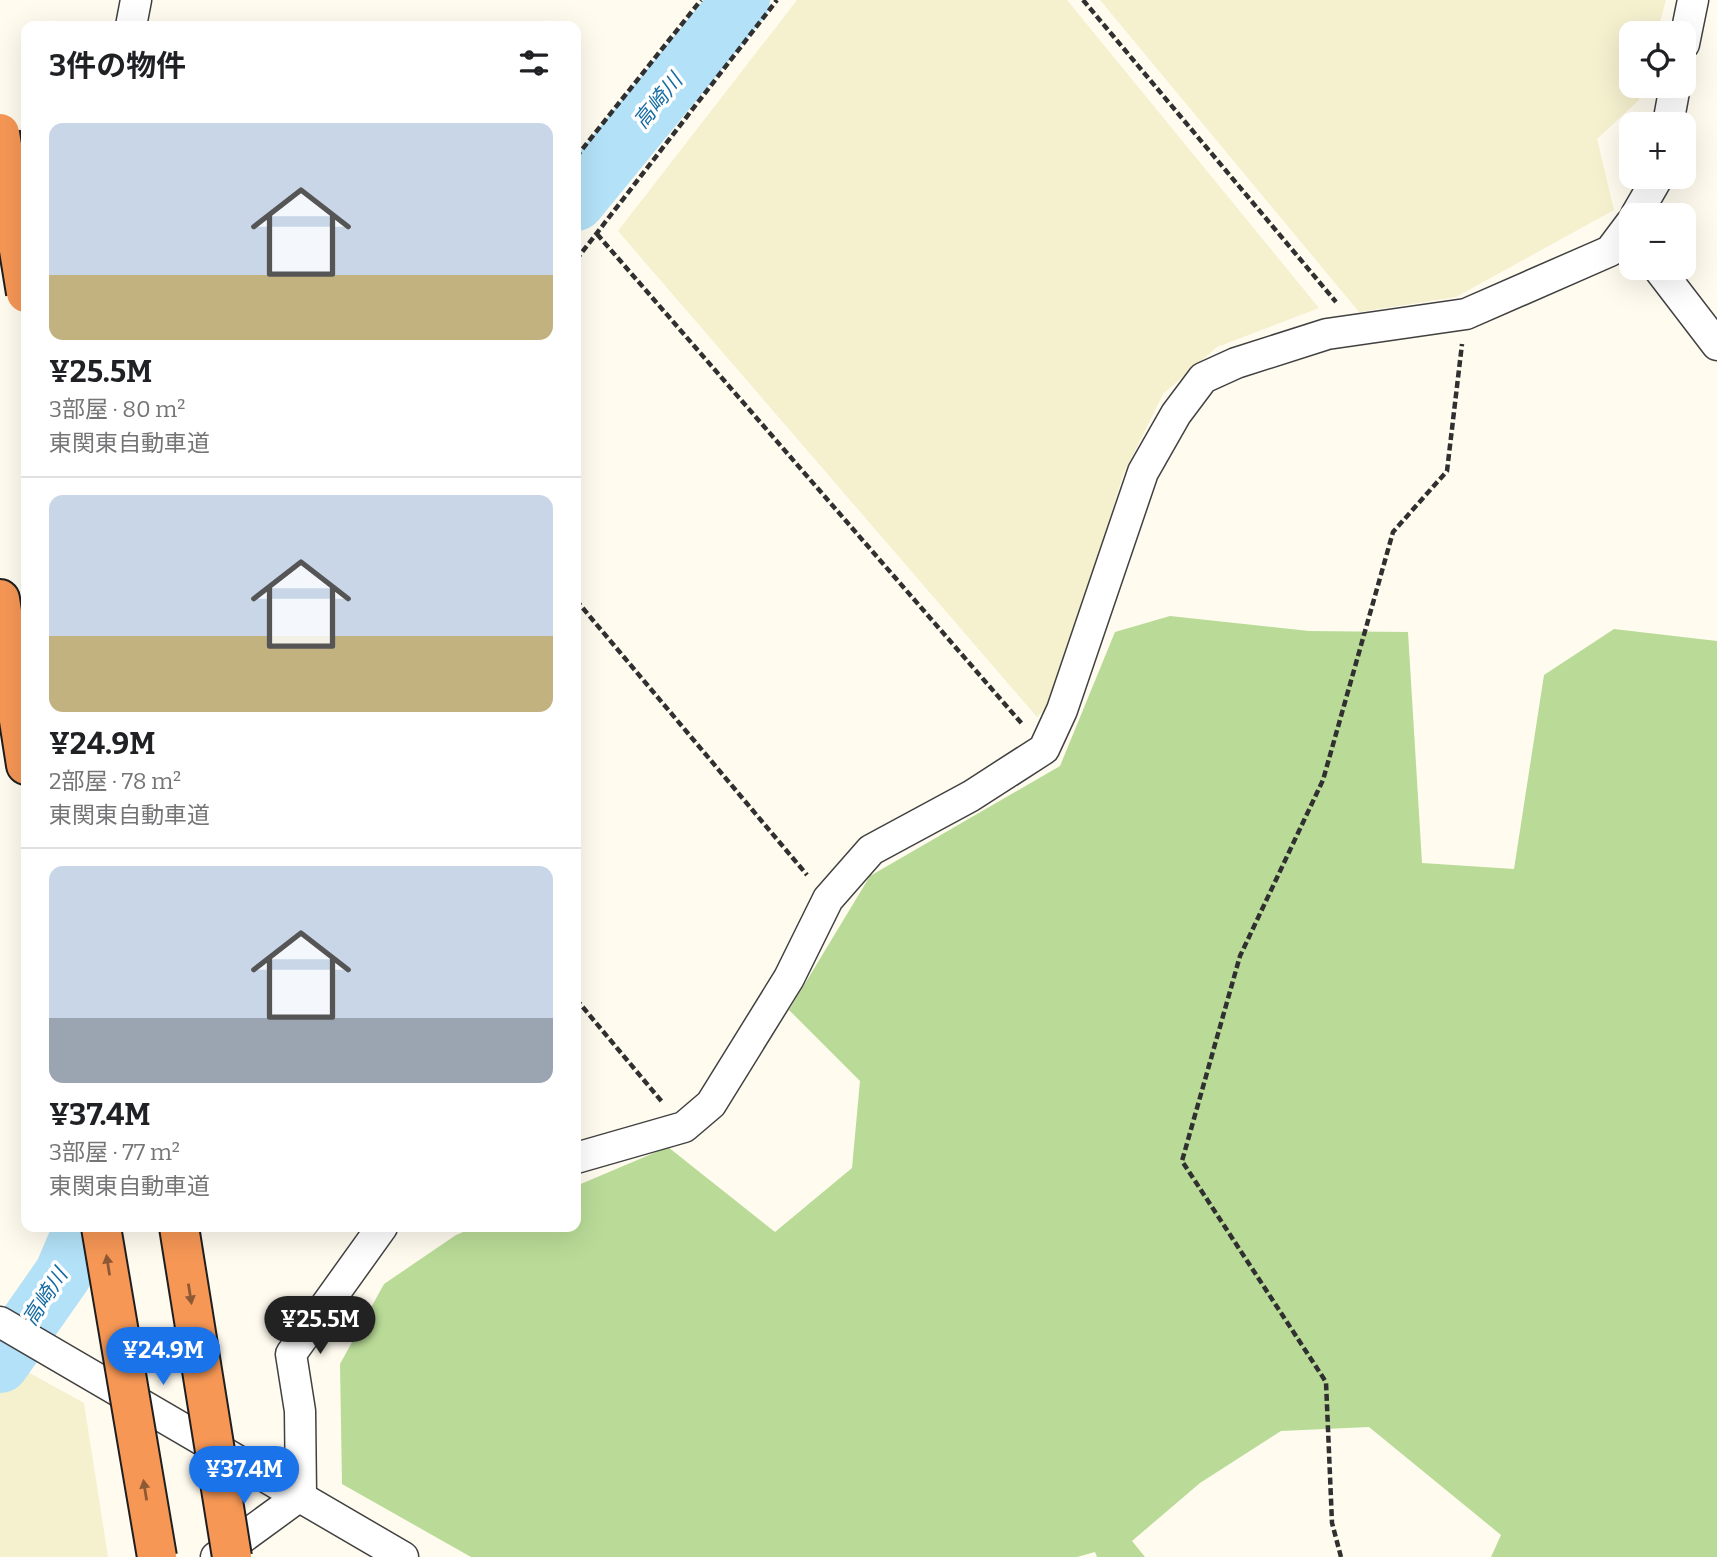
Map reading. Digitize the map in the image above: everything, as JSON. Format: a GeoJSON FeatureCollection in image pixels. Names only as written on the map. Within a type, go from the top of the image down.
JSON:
{"type":"FeatureCollection","features":[{"type":"Feature","properties":{"kind":"highway"},"geometry":{"type":"LineString","coordinates":[[0,134],[21,262]]}},
{"type":"Feature","properties":{"kind":"highway"},"geometry":{"type":"LineString","coordinates":[[0,600],[21,733]]}},
{"type":"Feature","properties":{"kind":"highway"},"geometry":{"type":"LineString","coordinates":[[102,1232],[156,1557]]}},
{"type":"Feature","properties":{"kind":"highway"},"geometry":{"type":"LineString","coordinates":[[180,1232],[232,1557]]}},
{"type":"Feature","properties":{"kind":"street"},"geometry":{"type":"LineString","coordinates":[[132,21],[136,0]]}},
{"type":"Feature","properties":{"kind":"street"},"geometry":{"type":"LineString","coordinates":[[1689,21],[1693,0]]}},
{"type":"Feature","properties":{"kind":"street"},"geometry":{"type":"LineString","coordinates":[[0,214],[21,195]]}},
{"type":"Feature","properties":{"kind":"street"},"geometry":{"type":"LineString","coordinates":[[581,1157],[684,1127],[710,1104],[789,978],[828,899],[870,850],[971,796],[1044,750],[1062,710],[1143,472],[1176,414],[1203,378],[1236,363],[1327,334],[1466,314],[1610,251],[1619,240]]}},
{"type":"Feature","properties":{"kind":"street"},"geometry":{"type":"LineString","coordinates":[[1667,280],[1717,345]]}},
{"type":"Feature","properties":{"kind":"street"},"geometry":{"type":"LineString","coordinates":[[301,1496],[300,1411],[291,1354],[378,1232]]}},
{"type":"Feature","properties":{"kind":"street"},"geometry":{"type":"LineString","coordinates":[[0,1322],[404,1557]]}},
{"type":"Feature","properties":{"kind":"street"},"geometry":{"type":"LineString","coordinates":[[216,1557],[301,1496]]}},
{"type":"Feature","properties":{"kind":"path"},"geometry":{"type":"LineString","coordinates":[[581,151],[701,0]]}},
{"type":"Feature","properties":{"kind":"path"},"geometry":{"type":"LineString","coordinates":[[581,254],[777,0]]}},
{"type":"Feature","properties":{"kind":"path"},"geometry":{"type":"LineString","coordinates":[[1083,0],[1359,329]]}},
{"type":"Feature","properties":{"kind":"path"},"geometry":{"type":"LineString","coordinates":[[597,234],[1044,750]]}},
{"type":"Feature","properties":{"kind":"path"},"geometry":{"type":"LineString","coordinates":[[1341,1557],[1332,1523],[1326,1382],[1182,1161],[1240,956],[1323,780],[1393,532],[1447,471],[1466,314]]}},
{"type":"Feature","properties":{"kind":"path"},"geometry":{"type":"LineString","coordinates":[[581,606],[828,899]]}},
{"type":"Feature","properties":{"kind":"path"},"geometry":{"type":"LineString","coordinates":[[581,1005],[684,1127]]}},
{"type":"Feature","properties":{"kind":"shaded area"},"geometry":{"type":"Polygon","coordinates":[[[797,0],[1067,0],[1319,308],[1217,347],[1163,394],[1123,475],[1054,700],[1037,717],[618,231],[797,0]]]}},
{"type":"Feature","properties":{"kind":"shaded area"},"geometry":{"type":"Polygon","coordinates":[[[1100,0],[1666,0],[1660,21],[1619,21],[1619,98],[1640,98],[1626,112],[1619,112],[1619,119],[1597,139],[1614,210],[1456,297],[1359,312],[1100,0]]]}},
{"type":"Feature","properties":{"kind":"shaded area"},"geometry":{"type":"Polygon","coordinates":[[[17,1366],[84,1403],[108,1557],[0,1557],[0,1389],[17,1366]]]}},
{"type":"Feature","properties":{"kind":"green space"},"geometry":{"type":"Polygon","coordinates":[[[1170,616],[1309,631],[1408,632],[1422,863],[1514,869],[1544,675],[1614,629],[1717,641],[1717,1557],[1491,1557],[1501,1535],[1369,1427],[1281,1431],[1200,1483],[1132,1541],[1145,1557],[1097,1557],[1095,1552],[1077,1557],[471,1557],[342,1484],[340,1364],[384,1284],[456,1235],[463,1232],[581,1232],[581,1184],[668,1147],[775,1232],[852,1168],[860,1081],[789,1010],[870,876],[1060,766],[1115,632],[1170,616]]]}},
{"type":"Feature","properties":{"kind":"waterway","name":"高崎川"},"geometry":{"type":"LineString","coordinates":[[581,196],[741,0]]}},
{"type":"Feature","properties":{"kind":"waterway","name":"高崎川"},"geometry":{"type":"LineString","coordinates":[[0,1364],[63,1274],[81,1232]]}}]}
